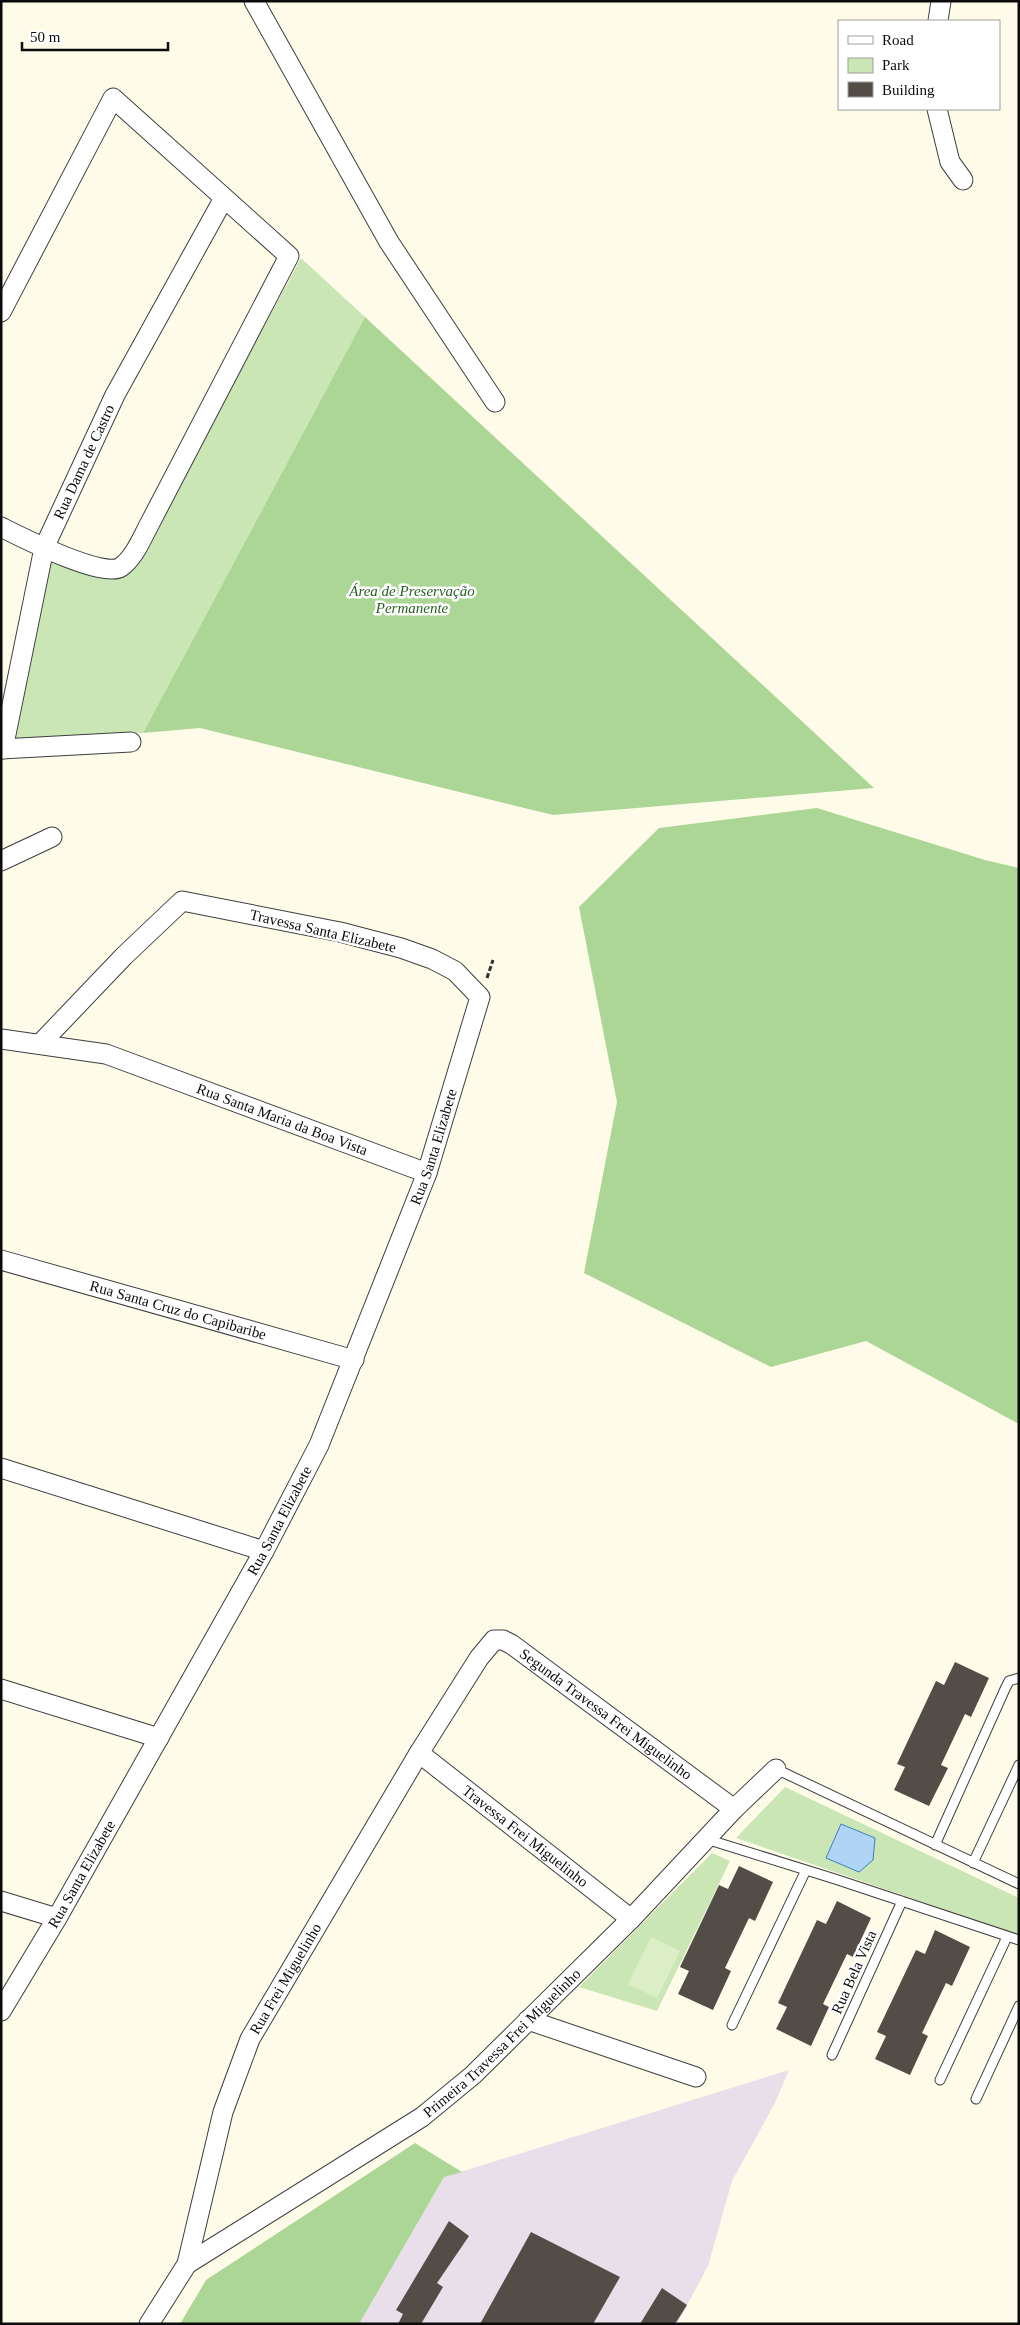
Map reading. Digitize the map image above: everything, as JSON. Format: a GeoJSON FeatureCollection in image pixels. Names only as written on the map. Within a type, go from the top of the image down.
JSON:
{"type":"FeatureCollection","features":[{"type":"Feature","properties":{"kind":"street"},"geometry":{"type":"LineString","coordinates":[[254,1],[389,242],[495,402]]}},
{"type":"Feature","properties":{"kind":"street"},"geometry":{"type":"LineString","coordinates":[[938,20],[941,1]]}},
{"type":"Feature","properties":{"kind":"street"},"geometry":{"type":"LineString","coordinates":[[1,312],[113,98],[289,256],[149,525],[128,560],[118,568],[104,568],[44,548],[1,527]]}},
{"type":"Feature","properties":{"kind":"street"},"geometry":{"type":"LineString","coordinates":[[937,110],[950,162],[964,180]]}},
{"type":"Feature","properties":{"kind":"street","name":"Rua Dama de Castro"},"geometry":{"type":"LineString","coordinates":[[2,749],[44,548],[70,487],[115,395],[224,198]]}},
{"type":"Feature","properties":{"kind":"street"},"geometry":{"type":"LineString","coordinates":[[2,749],[131,742]]}},
{"type":"Feature","properties":{"kind":"street"},"geometry":{"type":"LineString","coordinates":[[1,861],[52,837]]}},
{"type":"Feature","properties":{"kind":"street","name":"Travessa Santa Elizabete"},"geometry":{"type":"LineString","coordinates":[[40,1044],[124,956],[182,901],[340,932],[401,948],[432,959],[455,971],[480,997]]}},
{"type":"Feature","properties":{"kind":"street","name":"Rua Santa Elizabete"},"geometry":{"type":"LineString","coordinates":[[1,2010],[56,1918],[264,1551],[319,1445],[427,1173],[480,997]]}},
{"type":"Feature","properties":{"kind":"street","name":"Rua Santa Maria da Boa Vista"},"geometry":{"type":"LineString","coordinates":[[1,1040],[106,1054],[427,1173]]}},
{"type":"Feature","properties":{"kind":"street","name":"Rua Santa Cruz do Capibaribe"},"geometry":{"type":"LineString","coordinates":[[1,1260],[354,1360]]}},
{"type":"Feature","properties":{"kind":"street"},"geometry":{"type":"LineString","coordinates":[[1,1468],[264,1551]]}},
{"type":"Feature","properties":{"kind":"street","name":"Segunda Travessa Frei Miguelinho"},"geometry":{"type":"LineString","coordinates":[[478,1658],[494,1640],[503,1640],[511,1644],[734,1809]]}},
{"type":"Feature","properties":{"kind":"street","name":"Rua Frei Miguelinho"},"geometry":{"type":"LineString","coordinates":[[149,2324],[187,2264],[223,2112],[250,2039],[419,1752],[478,1658]]}},
{"type":"Feature","properties":{"kind":"street"},"geometry":{"type":"LineString","coordinates":[[1,1689],[158,1738]]}},
{"type":"Feature","properties":{"kind":"street","name":"Travessa Frei Miguelinho"},"geometry":{"type":"LineString","coordinates":[[419,1752],[631,1919]]}},
{"type":"Feature","properties":{"kind":"street","name":"Primeira Travessa Frei Miguelinho"},"geometry":{"type":"LineString","coordinates":[[187,2264],[422,2117],[473,2075],[631,1919],[734,1809],[776,1769]]}},
{"type":"Feature","properties":{"kind":"street"},"geometry":{"type":"LineString","coordinates":[[1,1901],[56,1918]]}},
{"type":"Feature","properties":{"kind":"street"},"geometry":{"type":"LineString","coordinates":[[528,2020],[696,2077]]}},
{"type":"Feature","properties":{"kind":"lane"},"geometry":{"type":"LineString","coordinates":[[935,1844],[1009,1681],[1019,1678]]}},
{"type":"Feature","properties":{"kind":"lane"},"geometry":{"type":"LineString","coordinates":[[973,1863],[1019,1765]]}},
{"type":"Feature","properties":{"kind":"lane"},"geometry":{"type":"LineString","coordinates":[[776,1769],[1019,1884]]}},
{"type":"Feature","properties":{"kind":"lane"},"geometry":{"type":"LineString","coordinates":[[706,1839],[1019,1940]]}},
{"type":"Feature","properties":{"kind":"lane"},"geometry":{"type":"LineString","coordinates":[[732,2025],[806,1870]]}},
{"type":"Feature","properties":{"kind":"lane","name":"Rua Bela Vista"},"geometry":{"type":"LineString","coordinates":[[832,2055],[902,1901]]}},
{"type":"Feature","properties":{"kind":"lane"},"geometry":{"type":"LineString","coordinates":[[940,2080],[1006,1937]]}},
{"type":"Feature","properties":{"kind":"lane"},"geometry":{"type":"LineString","coordinates":[[976,2099],[1019,2006]]}},
{"type":"Feature","properties":{"kind":"shaded area"},"geometry":{"type":"Polygon","coordinates":[[[789,2070],[775,2103],[732,2181],[708,2266],[677,2324],[357,2324],[444,2177],[789,2070]]]}},
{"type":"Feature","properties":{"kind":"green space"},"geometry":{"type":"Polygon","coordinates":[[[301,258],[365,317],[143,733],[15,742],[50,557],[120,577],[129,574],[136,566],[301,258]]]}},
{"type":"Feature","properties":{"kind":"green space","name":"Área de Preservação Permanente"},"geometry":{"type":"Polygon","coordinates":[[[365,317],[874,788],[553,815],[200,728],[143,733],[365,317]]]}},
{"type":"Feature","properties":{"kind":"green space"},"geometry":{"type":"Polygon","coordinates":[[[817,808],[985,860],[1019,868],[1019,1424],[866,1341],[771,1367],[584,1273],[617,1102],[579,907],[659,828],[817,808]]]}},
{"type":"Feature","properties":{"kind":"green space"},"geometry":{"type":"Polygon","coordinates":[[[785,1787],[1019,1898],[1019,1935],[736,1838],[785,1787]]]}},
{"type":"Feature","properties":{"kind":"green space"},"geometry":{"type":"Polygon","coordinates":[[[712,1853],[730,1861],[657,2011],[579,1987],[712,1853]]]}},
{"type":"Feature","properties":{"kind":"green space"},"geometry":{"type":"Polygon","coordinates":[[[651,1937],[680,1951],[657,1998],[628,1984],[651,1937]]]}},
{"type":"Feature","properties":{"kind":"green space"},"geometry":{"type":"Polygon","coordinates":[[[415,2143],[462,2172],[444,2177],[359,2324],[180,2324],[206,2280],[415,2143]]]}},
{"type":"Feature","properties":{"kind":"water"},"geometry":{"type":"Polygon","coordinates":[[[841,1824],[875,1838],[873,1860],[859,1872],[826,1858],[841,1824]]]}},
{"type":"Feature","properties":{"kind":"building"},"geometry":{"type":"Polygon","coordinates":[[[955,1662],[989,1678],[971,1717],[965,1714],[941,1765],[948,1768],[929,1806],[894,1790],[905,1767],[897,1764],[936,1681],[944,1685],[955,1662]]]}},
{"type":"Feature","properties":{"kind":"building"},"geometry":{"type":"Polygon","coordinates":[[[739,1866],[773,1882],[755,1921],[749,1918],[725,1968],[731,1971],[713,2010],[678,1994],[689,1971],[680,1967],[719,1885],[728,1889],[739,1866]]]}},
{"type":"Feature","properties":{"kind":"building"},"geometry":{"type":"Polygon","coordinates":[[[837,1901],[871,1918],[853,1957],[847,1954],[823,2004],[829,2007],[811,2046],[776,2029],[787,2007],[778,2003],[817,1920],[826,1924],[837,1901]]]}},
{"type":"Feature","properties":{"kind":"building"},"geometry":{"type":"Polygon","coordinates":[[[935,1930],[970,1947],[952,1986],[946,1983],[922,2033],[928,2036],[910,2075],[875,2059],[886,2036],[877,2032],[916,1950],[925,1954],[935,1930]]]}},
{"type":"Feature","properties":{"kind":"building"},"geometry":{"type":"Polygon","coordinates":[[[449,2221],[469,2236],[437,2283],[443,2287],[421,2324],[398,2324],[403,2314],[396,2310],[449,2221]]]}},
{"type":"Feature","properties":{"kind":"building"},"geometry":{"type":"Polygon","coordinates":[[[531,2232],[620,2277],[593,2324],[480,2324],[531,2232]]]}},
{"type":"Feature","properties":{"kind":"building"},"geometry":{"type":"Polygon","coordinates":[[[662,2288],[687,2305],[675,2324],[640,2324],[662,2288]]]}}]}
